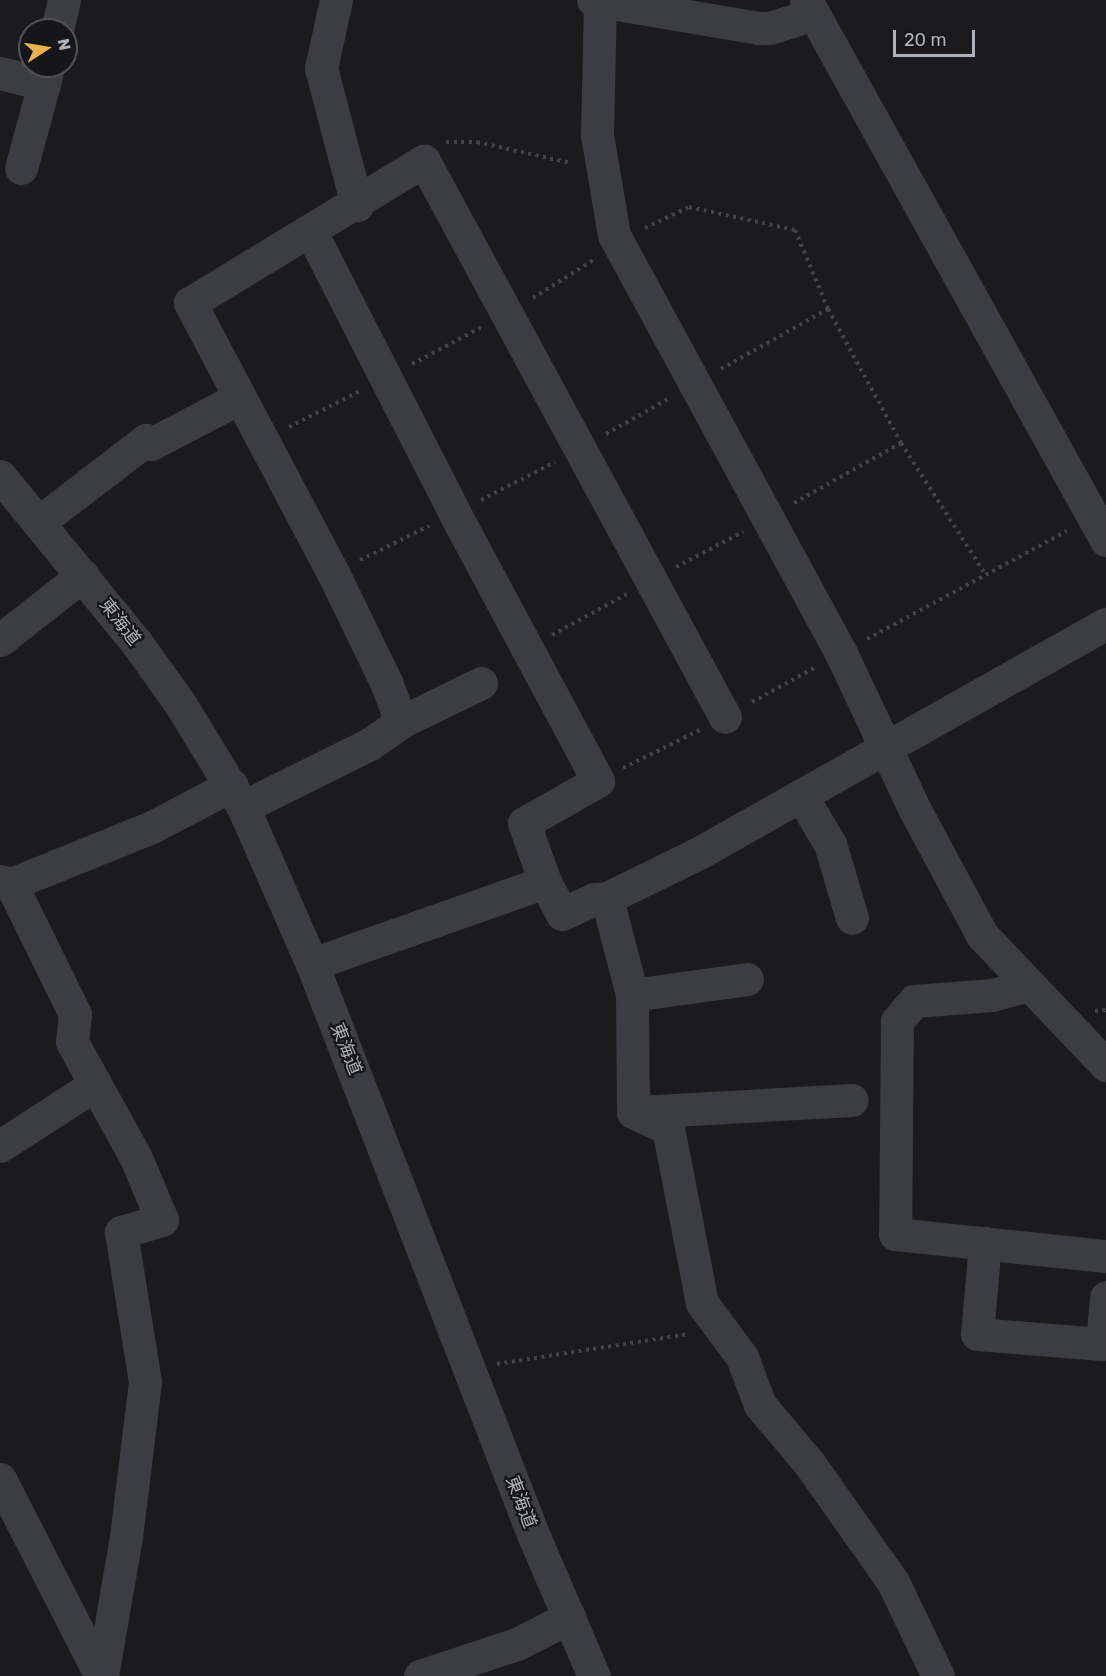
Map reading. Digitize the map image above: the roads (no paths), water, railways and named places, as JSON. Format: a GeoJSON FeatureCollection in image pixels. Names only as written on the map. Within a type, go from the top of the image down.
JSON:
{"type":"FeatureCollection","features":[{"type":"Feature","properties":{"kind":"street"},"geometry":{"type":"LineString","coordinates":[[60,18],[64,0]]}},
{"type":"Feature","properties":{"kind":"street"},"geometry":{"type":"LineString","coordinates":[[336,0],[321,68],[357,205]]}},
{"type":"Feature","properties":{"kind":"street"},"geometry":{"type":"LineString","coordinates":[[1100,529],[810,7],[770,28],[758,28],[597,1],[597,135],[601,168],[618,244],[696,383],[841,653],[886,749],[982,935],[1106,1065]]}},
{"type":"Feature","properties":{"kind":"street"},"geometry":{"type":"LineString","coordinates":[[0,72],[18,73]]}},
{"type":"Feature","properties":{"kind":"street"},"geometry":{"type":"LineString","coordinates":[[21,168],[45,78]]}},
{"type":"Feature","properties":{"kind":"street"},"geometry":{"type":"LineString","coordinates":[[401,722],[386,682],[333,573],[190,303],[357,205],[424,161],[578,450],[725,717]]}},
{"type":"Feature","properties":{"kind":"street"},"geometry":{"type":"LineString","coordinates":[[311,232],[455,514],[598,781],[524,823],[545,882],[561,914],[594,899],[607,898],[802,797],[1106,624]]}},
{"type":"Feature","properties":{"kind":"street"},"geometry":{"type":"LineString","coordinates":[[39,522],[146,440],[151,444],[239,398]]}},
{"type":"Feature","properties":{"kind":"street","name":"東海道"},"geometry":{"type":"LineString","coordinates":[[0,476],[83,574],[182,705],[238,796],[312,964],[533,1534],[594,1676]]}},
{"type":"Feature","properties":{"kind":"street"},"geometry":{"type":"LineString","coordinates":[[0,640],[83,574]]}},
{"type":"Feature","properties":{"kind":"street"},"geometry":{"type":"LineString","coordinates":[[101,1676],[126,1537],[146,1382],[121,1232],[162,1220],[136,1158],[72,1042],[75,1014],[5,883],[370,744],[401,722],[481,683]]}},
{"type":"Feature","properties":{"kind":"street"},"geometry":{"type":"LineString","coordinates":[[802,797],[830,844],[852,918]]}},
{"type":"Feature","properties":{"kind":"street"},"geometry":{"type":"LineString","coordinates":[[312,964],[545,882]]}},
{"type":"Feature","properties":{"kind":"street"},"geometry":{"type":"LineString","coordinates":[[607,898],[632,995],[633,1112]]}},
{"type":"Feature","properties":{"kind":"street"},"geometry":{"type":"LineString","coordinates":[[632,995],[747,979]]}},
{"type":"Feature","properties":{"kind":"street"},"geometry":{"type":"LineString","coordinates":[[1029,985],[992,995],[914,1000],[897,1021],[895,1234],[1106,1256]]}},
{"type":"Feature","properties":{"kind":"street"},"geometry":{"type":"LineString","coordinates":[[0,1146],[96,1084]]}},
{"type":"Feature","properties":{"kind":"street"},"geometry":{"type":"LineString","coordinates":[[633,1112],[852,1100]]}},
{"type":"Feature","properties":{"kind":"street"},"geometry":{"type":"LineString","coordinates":[[633,1112],[668,1128],[702,1303],[748,1369],[760,1404],[809,1463],[893,1582],[938,1676]]}},
{"type":"Feature","properties":{"kind":"street"},"geometry":{"type":"LineString","coordinates":[[985,1243],[977,1334],[1101,1344],[1106,1297]]}},
{"type":"Feature","properties":{"kind":"street"},"geometry":{"type":"LineString","coordinates":[[0,1479],[101,1676]]}},
{"type":"Feature","properties":{"kind":"street"},"geometry":{"type":"LineString","coordinates":[[420,1676],[517,1644],[570,1617]]}}]}
